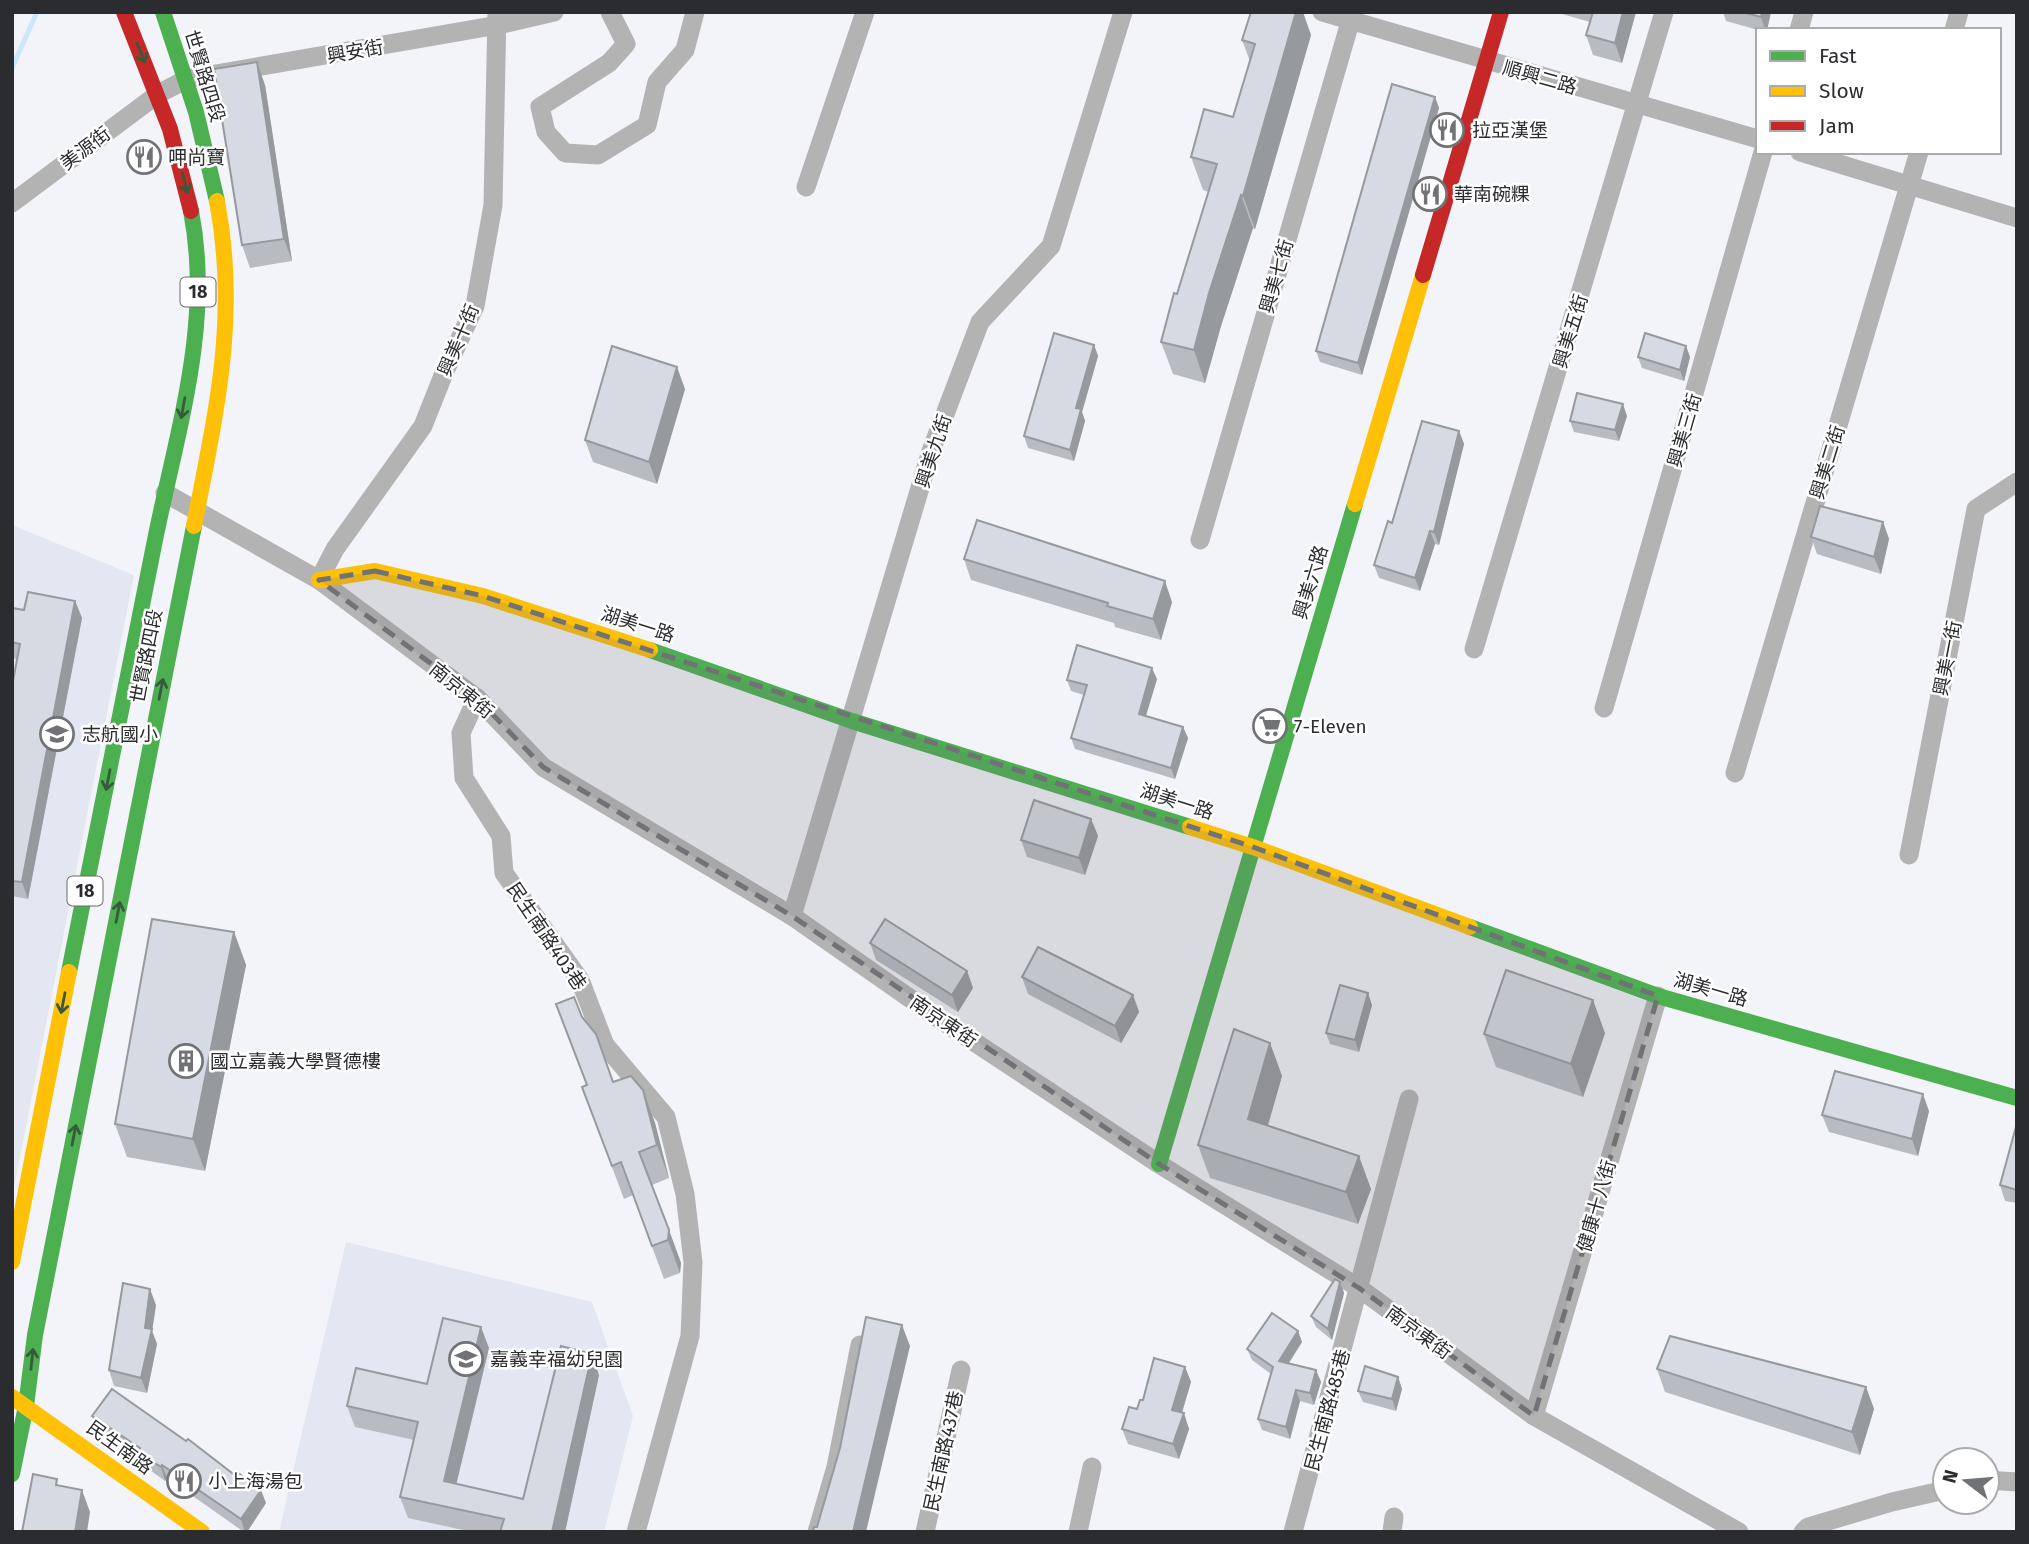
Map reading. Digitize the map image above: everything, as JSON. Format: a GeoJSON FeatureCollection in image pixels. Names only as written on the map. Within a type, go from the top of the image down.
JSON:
{"type":"FeatureCollection","features":[{"type":"Feature","properties":{"kind":"main road","name":"世賢路四段"},"geometry":{"type":"LineString","coordinates":[[12,1262],[192,360],[198,288],[197,252],[186,185],[158,94],[124,12]]}},
{"type":"Feature","properties":{"kind":"main road","name":"世賢路四段"},"geometry":{"type":"LineString","coordinates":[[12,1474],[19,1402],[219,396],[226,342],[227,285],[220,219],[187,79],[163,12]]}},
{"type":"Feature","properties":{"kind":"main road","name":"興美六路"},"geometry":{"type":"LineString","coordinates":[[1159,1164],[1501,12]]}},
{"type":"Feature","properties":{"kind":"main road","name":"湖美一路"},"geometry":{"type":"LineString","coordinates":[[319,580],[375,570],[483,596],[852,721],[1253,847],[1658,996],[2017,1098]]}},
{"type":"Feature","properties":{"kind":"main road","name":"民生南路"},"geometry":{"type":"LineString","coordinates":[[19,1402],[202,1532]]}},
{"type":"Feature","properties":{"kind":"street","name":"興安街"},"geometry":{"type":"LineString","coordinates":[[158,94],[187,79],[498,19],[554,12]]}},
{"type":"Feature","properties":{"kind":"street"},"geometry":{"type":"LineString","coordinates":[[610,12],[626,44],[609,63],[540,107],[546,132],[565,153],[598,155],[647,125],[657,82],[685,50],[695,12]]}},
{"type":"Feature","properties":{"kind":"street"},"geometry":{"type":"LineString","coordinates":[[806,187],[865,12]]}},
{"type":"Feature","properties":{"kind":"street","name":"興美九街"},"geometry":{"type":"LineString","coordinates":[[792,916],[932,452],[980,322],[1051,246],[1123,12]]}},
{"type":"Feature","properties":{"kind":"street","name":"順興二路"},"geometry":{"type":"LineString","coordinates":[[1322,12],[1351,16],[1487,61],[1756,138]]}},
{"type":"Feature","properties":{"kind":"street","name":"興美五街"},"geometry":{"type":"LineString","coordinates":[[1474,649],[1664,12]]}},
{"type":"Feature","properties":{"kind":"street","name":"興美七街"},"geometry":{"type":"LineString","coordinates":[[1200,540],[1351,16]]}},
{"type":"Feature","properties":{"kind":"street","name":"興美十街"},"geometry":{"type":"LineString","coordinates":[[319,580],[335,549],[423,426],[475,306],[493,205],[498,19]]}},
{"type":"Feature","properties":{"kind":"street","name":"美源街"},"geometry":{"type":"LineString","coordinates":[[12,203],[158,94]]}},
{"type":"Feature","properties":{"kind":"street","name":"興美三街"},"geometry":{"type":"LineString","coordinates":[[1604,708],[1762,154]]}},
{"type":"Feature","properties":{"kind":"street"},"geometry":{"type":"LineString","coordinates":[[1806,154],[2017,218]]}},
{"type":"Feature","properties":{"kind":"street","name":"興美二街"},"geometry":{"type":"LineString","coordinates":[[1735,772],[1918,154]]}},
{"type":"Feature","properties":{"kind":"street","name":"興美一街"},"geometry":{"type":"LineString","coordinates":[[1909,855],[1976,509],[2017,482]]}},
{"type":"Feature","properties":{"kind":"street","name":"南京東街"},"geometry":{"type":"LineString","coordinates":[[165,493],[319,580],[477,698],[543,767],[792,916],[941,1020],[1159,1164],[1359,1288],[1534,1416],[1739,1532]]}},
{"type":"Feature","properties":{"kind":"street","name":"民生南路403巷"},"geometry":{"type":"LineString","coordinates":[[477,698],[461,733],[464,778],[501,836],[504,873],[580,980],[605,1045],[666,1117],[685,1194],[694,1262],[690,1336],[636,1532]]}},
{"type":"Feature","properties":{"kind":"street","name":"健康十八街"},"geometry":{"type":"LineString","coordinates":[[1534,1416],[1658,996]]}},
{"type":"Feature","properties":{"kind":"street","name":"民生南路485巷"},"geometry":{"type":"LineString","coordinates":[[1293,1532],[1409,1099]]}},
{"type":"Feature","properties":{"kind":"street"},"geometry":{"type":"LineString","coordinates":[[817,1532],[836,1467],[860,1345]]}},
{"type":"Feature","properties":{"kind":"street","name":"民生南路437巷"},"geometry":{"type":"LineString","coordinates":[[925,1532],[961,1370]]}},
{"type":"Feature","properties":{"kind":"street"},"geometry":{"type":"LineString","coordinates":[[1078,1532],[1092,1466]]}},
{"type":"Feature","properties":{"kind":"street"},"geometry":{"type":"LineString","coordinates":[[1802,1532],[1808,1527],[1931,1493]]}},
{"type":"Feature","properties":{"kind":"highlighted area"},"geometry":{"type":"Polygon","coordinates":[[[375,571],[483,596],[1253,847],[1658,996],[1534,1416],[1359,1288],[1159,1164],[792,916],[543,767],[477,698],[319,580],[375,571]]]}},
{"type":"Feature","properties":{"kind":"shaded area","name":"志航國小"},"geometry":{"type":"Polygon","coordinates":[[[12,525],[134,575],[12,1198],[12,525]]]}},
{"type":"Feature","properties":{"kind":"shaded area","name":"嘉義幸福幼兒園"},"geometry":{"type":"Polygon","coordinates":[[[346,1242],[592,1302],[633,1416],[604,1532],[279,1532],[346,1242]]]}},
{"type":"Feature","properties":{"kind":"building"},"geometry":{"type":"Polygon","coordinates":[[[1251,12],[1296,12],[1243,196],[1241,195],[1209,293],[1194,350],[1161,342],[1174,293],[1177,294],[1217,164],[1191,157],[1204,109],[1233,117],[1255,44],[1242,40],[1251,12]]]}},
{"type":"Feature","properties":{"kind":"building"},"geometry":{"type":"Polygon","coordinates":[[[1593,12],[1623,12],[1615,43],[1586,35],[1593,12]]]}},
{"type":"Feature","properties":{"kind":"building"},"geometry":{"type":"Polygon","coordinates":[[[1742,12],[1762,12],[1761,17],[1742,12]]]}},
{"type":"Feature","properties":{"kind":"building"},"geometry":{"type":"Polygon","coordinates":[[[257,62],[284,239],[242,245],[214,69],[257,62]]]}},
{"type":"Feature","properties":{"kind":"building"},"geometry":{"type":"Polygon","coordinates":[[[1392,84],[1435,97],[1358,363],[1316,351],[1392,84]]]}},
{"type":"Feature","properties":{"kind":"building"},"geometry":{"type":"Polygon","coordinates":[[[1054,333],[1094,345],[1076,408],[1081,409],[1070,450],[1024,436],[1054,333]]]}},
{"type":"Feature","properties":{"kind":"building"},"geometry":{"type":"Polygon","coordinates":[[[1645,333],[1686,346],[1680,370],[1638,357],[1645,333]]]}},
{"type":"Feature","properties":{"kind":"building"},"geometry":{"type":"Polygon","coordinates":[[[612,346],[677,367],[649,462],[585,440],[612,346]]]}},
{"type":"Feature","properties":{"kind":"building"},"geometry":{"type":"Polygon","coordinates":[[[1577,393],[1623,404],[1615,430],[1570,421],[1577,393]]]}},
{"type":"Feature","properties":{"kind":"building"},"geometry":{"type":"Polygon","coordinates":[[[1422,421],[1459,431],[1434,532],[1430,531],[1415,578],[1374,565],[1388,521],[1392,523],[1422,421]]]}},
{"type":"Feature","properties":{"kind":"building"},"geometry":{"type":"Polygon","coordinates":[[[1820,506],[1883,522],[1874,557],[1811,537],[1820,506]]]}},
{"type":"Feature","properties":{"kind":"building"},"geometry":{"type":"Polygon","coordinates":[[[977,520],[1165,581],[1153,619],[964,559],[977,520]]]}},
{"type":"Feature","properties":{"kind":"building"},"geometry":{"type":"Polygon","coordinates":[[[28,592],[75,601],[22,882],[12,881],[12,686],[20,644],[12,642],[12,608],[24,610],[28,592]]]}},
{"type":"Feature","properties":{"kind":"building"},"geometry":{"type":"Polygon","coordinates":[[[1077,645],[1152,668],[1139,714],[1183,727],[1171,768],[1071,738],[1087,685],[1067,680],[1077,645]]]}},
{"type":"Feature","properties":{"kind":"building"},"geometry":{"type":"Polygon","coordinates":[[[1034,800],[1091,819],[1079,858],[1021,840],[1034,800]]]}},
{"type":"Feature","properties":{"kind":"building","name":"國立嘉義大學賢德樓"},"geometry":{"type":"Polygon","coordinates":[[[152,919],[234,932],[193,1139],[115,1124],[152,919]]]}},
{"type":"Feature","properties":{"kind":"building"},"geometry":{"type":"Polygon","coordinates":[[[885,919],[967,971],[952,995],[870,943],[885,919]]]}},
{"type":"Feature","properties":{"kind":"building"},"geometry":{"type":"Polygon","coordinates":[[[1038,947],[1133,995],[1115,1026],[1022,977],[1038,947]]]}},
{"type":"Feature","properties":{"kind":"building"},"geometry":{"type":"Polygon","coordinates":[[[1506,970],[1593,1000],[1571,1064],[1484,1034],[1506,970]]]}},
{"type":"Feature","properties":{"kind":"building"},"geometry":{"type":"Polygon","coordinates":[[[1340,985],[1368,993],[1355,1040],[1326,1033],[1340,985]]]}},
{"type":"Feature","properties":{"kind":"building"},"geometry":{"type":"Polygon","coordinates":[[[574,997],[582,1017],[596,1034],[613,1082],[631,1076],[643,1090],[657,1145],[639,1152],[669,1230],[668,1240],[652,1246],[621,1162],[612,1166],[582,1087],[587,1085],[556,1004],[574,997]]]}},
{"type":"Feature","properties":{"kind":"building"},"geometry":{"type":"Polygon","coordinates":[[[1234,1029],[1270,1043],[1248,1119],[1359,1156],[1346,1192],[1198,1145],[1234,1029]]]}},
{"type":"Feature","properties":{"kind":"building"},"geometry":{"type":"Polygon","coordinates":[[[1835,1071],[1923,1094],[1912,1139],[1822,1115],[1835,1071]]]}},
{"type":"Feature","properties":{"kind":"building"},"geometry":{"type":"Polygon","coordinates":[[[2017,1123],[2017,1190],[2000,1185],[2017,1123]]]}},
{"type":"Feature","properties":{"kind":"building"},"geometry":{"type":"Polygon","coordinates":[[[1335,1279],[1340,1282],[1328,1329],[1311,1316],[1335,1279]]]}},
{"type":"Feature","properties":{"kind":"building"},"geometry":{"type":"Polygon","coordinates":[[[123,1283],[150,1289],[145,1328],[152,1329],[141,1378],[109,1370],[123,1283]]]}},
{"type":"Feature","properties":{"kind":"building"},"geometry":{"type":"Polygon","coordinates":[[[1272,1313],[1298,1331],[1279,1361],[1316,1370],[1310,1393],[1296,1390],[1286,1427],[1258,1419],[1273,1367],[1247,1349],[1272,1313]]]}},
{"type":"Feature","properties":{"kind":"building"},"geometry":{"type":"Polygon","coordinates":[[[866,1317],[902,1325],[853,1532],[813,1532],[814,1527],[817,1527],[840,1448],[866,1317]]]}},
{"type":"Feature","properties":{"kind":"building"},"geometry":{"type":"Polygon","coordinates":[[[443,1318],[481,1327],[444,1481],[523,1499],[561,1346],[592,1354],[552,1532],[500,1532],[504,1519],[400,1497],[418,1422],[347,1406],[356,1368],[427,1384],[443,1318]]]}},
{"type":"Feature","properties":{"kind":"building"},"geometry":{"type":"Polygon","coordinates":[[[1670,1336],[1866,1387],[1852,1432],[1657,1369],[1670,1336]]]}},
{"type":"Feature","properties":{"kind":"building"},"geometry":{"type":"Polygon","coordinates":[[[1154,1358],[1185,1367],[1172,1410],[1184,1413],[1173,1444],[1122,1429],[1129,1407],[1137,1409],[1140,1400],[1143,1400],[1154,1358]]]}},
{"type":"Feature","properties":{"kind":"building"},"geometry":{"type":"Polygon","coordinates":[[[1365,1366],[1398,1377],[1392,1399],[1358,1391],[1365,1366]]]}},
{"type":"Feature","properties":{"kind":"building"},"geometry":{"type":"Polygon","coordinates":[[[112,1389],[186,1441],[188,1439],[236,1476],[238,1473],[261,1490],[241,1519],[162,1465],[161,1467],[138,1452],[140,1448],[92,1416],[112,1389]]]}},
{"type":"Feature","properties":{"kind":"building"},"geometry":{"type":"Polygon","coordinates":[[[33,1474],[57,1479],[56,1485],[82,1490],[75,1532],[22,1532],[33,1474]]]}},
{"type":"Feature","properties":{"kind":"waterway"},"geometry":{"type":"LineString","coordinates":[[12,68],[37,12]]}},
{"type":"Feature","properties":{"kind":"traffic: fast"},"geometry":{"type":"LineString","coordinates":[[163,12],[196,112],[217,201]]}},
{"type":"Feature","properties":{"kind":"traffic: fast"},"geometry":{"type":"LineString","coordinates":[[69,972],[190,377],[198,294],[197,253],[191,211]]}},
{"type":"Feature","properties":{"kind":"traffic: fast"},"geometry":{"type":"LineString","coordinates":[[1159,1164],[1355,504]]}},
{"type":"Feature","properties":{"kind":"traffic: fast"},"geometry":{"type":"LineString","coordinates":[[12,1474],[26,1406],[35,1335],[194,526]]}},
{"type":"Feature","properties":{"kind":"traffic: fast"},"geometry":{"type":"LineString","coordinates":[[650,650],[852,721],[1190,827]]}},
{"type":"Feature","properties":{"kind":"traffic: fast"},"geometry":{"type":"LineString","coordinates":[[1470,927],[1658,996],[2017,1098]]}},
{"type":"Feature","properties":{"kind":"traffic: slow"},"geometry":{"type":"LineString","coordinates":[[194,526],[217,403],[225,325],[226,285],[217,201]]}},
{"type":"Feature","properties":{"kind":"traffic: slow"},"geometry":{"type":"LineString","coordinates":[[1355,504],[1423,275]]}},
{"type":"Feature","properties":{"kind":"traffic: slow"},"geometry":{"type":"LineString","coordinates":[[319,580],[375,571],[483,596],[650,650]]}},
{"type":"Feature","properties":{"kind":"traffic: slow"},"geometry":{"type":"LineString","coordinates":[[1190,827],[1253,847],[1470,927]]}},
{"type":"Feature","properties":{"kind":"traffic: slow"},"geometry":{"type":"LineString","coordinates":[[12,1262],[69,972]]}},
{"type":"Feature","properties":{"kind":"traffic: slow"},"geometry":{"type":"LineString","coordinates":[[12,1397],[202,1532]]}},
{"type":"Feature","properties":{"kind":"traffic: jam"},"geometry":{"type":"LineString","coordinates":[[124,12],[170,129],[191,211]]}},
{"type":"Feature","properties":{"kind":"traffic: jam"},"geometry":{"type":"LineString","coordinates":[[1423,275],[1501,12]]}},
{"type":"Feature","properties":{"kind":"place","name":"拉亞漢堡"},"geometry":{"type":"Point","coordinates":[1447,130]}},
{"type":"Feature","properties":{"kind":"place","name":"呷尚寶"},"geometry":{"type":"Point","coordinates":[144,157]}},
{"type":"Feature","properties":{"kind":"place","name":"華南碗粿"},"geometry":{"type":"Point","coordinates":[1430,194]}},
{"type":"Feature","properties":{"kind":"place","name":"7-Eleven"},"geometry":{"type":"Point","coordinates":[1270,726]}},
{"type":"Feature","properties":{"kind":"place","name":"志航國小"},"geometry":{"type":"Point","coordinates":[57,734]}},
{"type":"Feature","properties":{"kind":"place","name":"國立嘉義大學賢德樓"},"geometry":{"type":"Point","coordinates":[186,1061]}},
{"type":"Feature","properties":{"kind":"place","name":"嘉義幸福幼兒園"},"geometry":{"type":"Point","coordinates":[466,1359]}},
{"type":"Feature","properties":{"kind":"place","name":"小上海湯包"},"geometry":{"type":"Point","coordinates":[184,1481]}}]}
